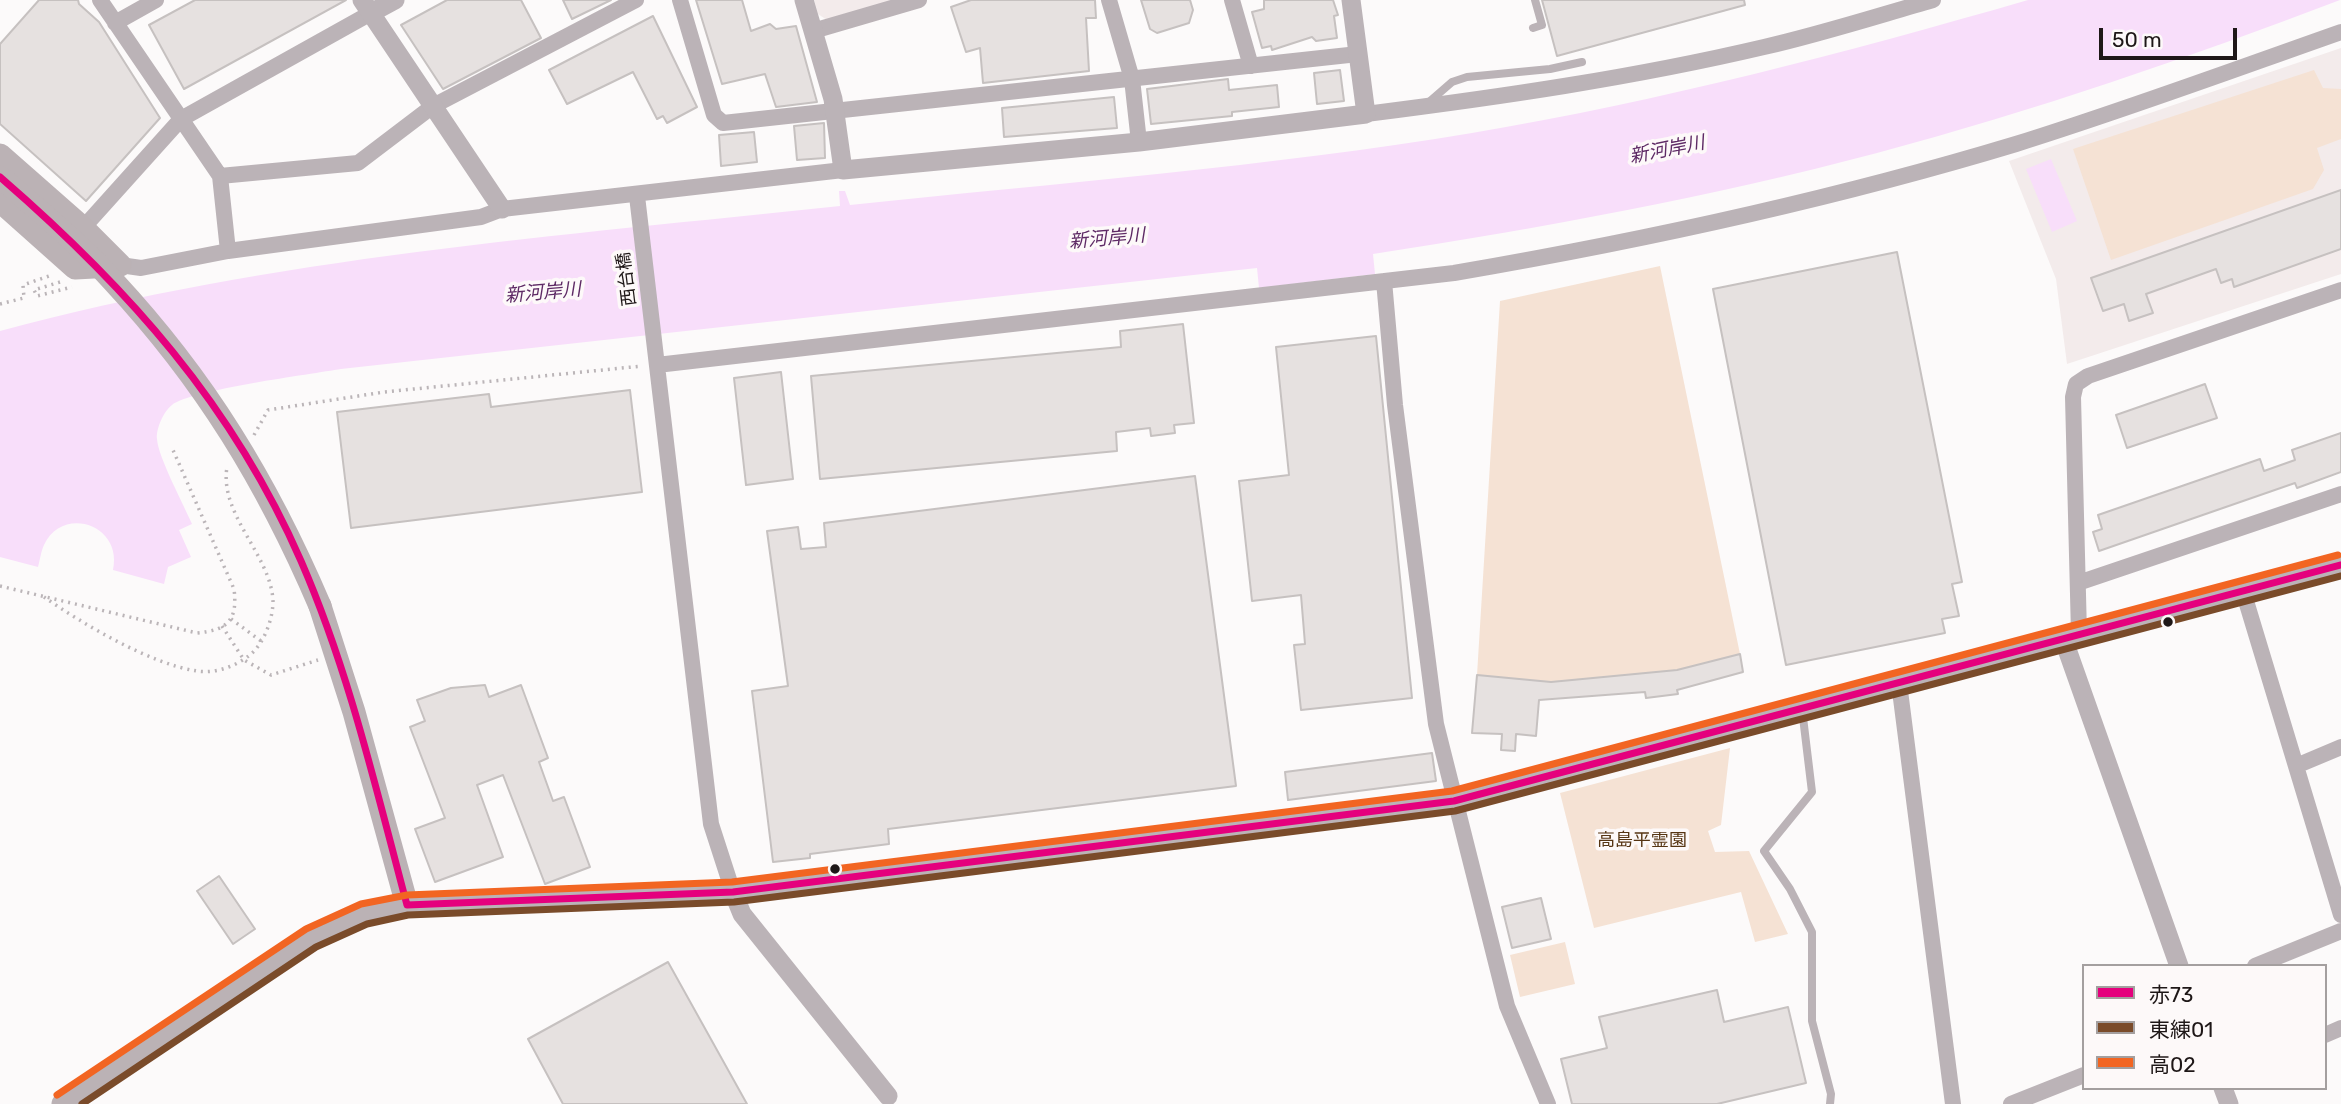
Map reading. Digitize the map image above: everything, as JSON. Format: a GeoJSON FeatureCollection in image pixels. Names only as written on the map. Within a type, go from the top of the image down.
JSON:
{"type":"FeatureCollection","features":[{"type":"Feature","properties":{"kind":"main road"},"geometry":{"type":"LineString","coordinates":[[0,155],[83,228],[120,265],[72,278],[0,201]]}},
{"type":"Feature","properties":{"kind":"main road"},"geometry":{"type":"LineString","coordinates":[[0,177],[112,280],[231,430],[276,510],[320,606],[407,905],[364,914],[312,938],[63,1104]]}},
{"type":"Feature","properties":{"kind":"street"},"geometry":{"type":"LineString","coordinates":[[100,0],[220,176],[228,251]]}},
{"type":"Feature","properties":{"kind":"street"},"geometry":{"type":"LineString","coordinates":[[115,23],[156,0]]}},
{"type":"Feature","properties":{"kind":"street"},"geometry":{"type":"LineString","coordinates":[[83,228],[181,120],[367,7],[395,0]]}},
{"type":"Feature","properties":{"kind":"street"},"geometry":{"type":"LineString","coordinates":[[680,0],[715,116],[723,123],[1358,54]]}},
{"type":"Feature","properties":{"kind":"street"},"geometry":{"type":"LineString","coordinates":[[803,0],[835,112],[843,170]]}},
{"type":"Feature","properties":{"kind":"street"},"geometry":{"type":"LineString","coordinates":[[813,31],[919,0]]}},
{"type":"Feature","properties":{"kind":"street"},"geometry":{"type":"LineString","coordinates":[[1110,0],[1132,79],[1139,142]]}},
{"type":"Feature","properties":{"kind":"street"},"geometry":{"type":"LineString","coordinates":[[1232,0],[1251,66]]}},
{"type":"Feature","properties":{"kind":"street"},"geometry":{"type":"LineString","coordinates":[[1351,0],[1366,114]]}},
{"type":"Feature","properties":{"kind":"street"},"geometry":{"type":"LineString","coordinates":[[120,265],[141,268],[228,251],[481,217],[502,209],[637,196],[711,183],[1139,142],[1498,98],[1668,68],[1766,47],[1933,0]]}},
{"type":"Feature","properties":{"kind":"street"},"geometry":{"type":"LineString","coordinates":[[220,176],[358,163],[433,106],[630,2]]}},
{"type":"Feature","properties":{"kind":"street"},"geometry":{"type":"LineString","coordinates":[[367,7],[502,209]]}},
{"type":"Feature","properties":{"kind":"street"},"geometry":{"type":"LineString","coordinates":[[656,362],[1454,273],[1581,250],[1898,176],[2017,143],[2341,32]]}},
{"type":"Feature","properties":{"kind":"street","name":"西台橋"},"geometry":{"type":"LineString","coordinates":[[637,196],[711,824],[733,892]]}},
{"type":"Feature","properties":{"kind":"street"},"geometry":{"type":"LineString","coordinates":[[1384,281],[1395,405],[1436,724],[1507,1006],[1548,1104]]}},
{"type":"Feature","properties":{"kind":"street"},"geometry":{"type":"LineString","coordinates":[[2178,964],[2071,636],[2078,583],[2073,397],[2076,384],[2088,376],[2341,290]]}},
{"type":"Feature","properties":{"kind":"street"},"geometry":{"type":"LineString","coordinates":[[2078,583],[2341,494]]}},
{"type":"Feature","properties":{"kind":"street"},"geometry":{"type":"LineString","coordinates":[[407,905],[733,892],[1454,801],[2341,565]]}},
{"type":"Feature","properties":{"kind":"street"},"geometry":{"type":"LineString","coordinates":[[2243,591],[2341,915]]}},
{"type":"Feature","properties":{"kind":"street"},"geometry":{"type":"LineString","coordinates":[[1899,683],[1953,1104]]}},
{"type":"Feature","properties":{"kind":"street"},"geometry":{"type":"LineString","coordinates":[[2296,766],[2341,747]]}},
{"type":"Feature","properties":{"kind":"street"},"geometry":{"type":"LineString","coordinates":[[733,892],[742,914],[890,1100]]}},
{"type":"Feature","properties":{"kind":"street"},"geometry":{"type":"LineString","coordinates":[[2260,964],[2341,931]]}},
{"type":"Feature","properties":{"kind":"street"},"geometry":{"type":"LineString","coordinates":[[2011,1104],[2082,1076]]}},
{"type":"Feature","properties":{"kind":"lane"},"geometry":{"type":"LineString","coordinates":[[1533,28],[1542,25],[1535,0]]}},
{"type":"Feature","properties":{"kind":"lane"},"geometry":{"type":"LineString","coordinates":[[1424,107],[1452,82],[1467,77],[1550,69],[1582,62]]}},
{"type":"Feature","properties":{"kind":"lane"},"geometry":{"type":"LineString","coordinates":[[1802,709],[1812,792],[1764,851],[1790,889],[1812,932],[1812,1021],[1832,1094],[1830,1104]]}},
{"type":"Feature","properties":{"kind":"path"},"geometry":{"type":"LineString","coordinates":[[72,278],[37,296],[34,290],[72,278]]}},
{"type":"Feature","properties":{"kind":"path"},"geometry":{"type":"LineString","coordinates":[[0,304],[24,298],[23,285],[72,278]]}},
{"type":"Feature","properties":{"kind":"path"},"geometry":{"type":"LineString","coordinates":[[254,437],[268,410],[397,390],[656,362]]}},
{"type":"Feature","properties":{"kind":"path"},"geometry":{"type":"LineString","coordinates":[[0,586],[197,633],[215,631],[231,619],[237,608],[234,589],[173,450]]}},
{"type":"Feature","properties":{"kind":"path"},"geometry":{"type":"LineString","coordinates":[[44,597],[74,618],[164,662],[198,671],[223,669],[244,660],[258,648],[268,625],[273,601],[267,580],[228,495],[227,464]]}},
{"type":"Feature","properties":{"kind":"path"},"geometry":{"type":"LineString","coordinates":[[231,619],[261,641]]}},
{"type":"Feature","properties":{"kind":"path"},"geometry":{"type":"LineString","coordinates":[[222,626],[244,660],[271,675],[336,655]]}},
{"type":"Feature","properties":{"kind":"shaded area"},"geometry":{"type":"Polygon","coordinates":[[[814,0],[896,0],[827,20],[818,14],[814,0]]]}},
{"type":"Feature","properties":{"kind":"shaded area"},"geometry":{"type":"Polygon","coordinates":[[[2341,48],[2341,274],[2067,364],[2056,279],[2009,161],[2341,48]]]}},
{"type":"Feature","properties":{"kind":"green space"},"geometry":{"type":"Polygon","coordinates":[[[2314,70],[2323,88],[2341,89],[2341,139],[2317,148],[2324,170],[2313,189],[2111,260],[2073,149],[2314,70]]]}},
{"type":"Feature","properties":{"kind":"green space"},"geometry":{"type":"Polygon","coordinates":[[[1660,266],[1740,654],[1677,670],[1551,682],[1477,675],[1500,301],[1660,266]]]}},
{"type":"Feature","properties":{"kind":"green space","name":"高島平霊園"},"geometry":{"type":"Polygon","coordinates":[[[1730,748],[1721,825],[1708,831],[1715,852],[1749,851],[1788,934],[1755,942],[1741,892],[1594,928],[1560,793],[1730,748]]]}},
{"type":"Feature","properties":{"kind":"green space"},"geometry":{"type":"Polygon","coordinates":[[[1565,942],[1575,984],[1520,997],[1510,955],[1565,942]]]}},
{"type":"Feature","properties":{"kind":"water","name":"新河岸川"},"geometry":{"type":"Polygon","coordinates":[[[2028,0],[2340,0],[2110,82],[1936,137],[1752,184],[1563,222],[1373,254],[1375,274],[1259,288],[1257,268],[341,369],[202,394],[172,405],[163,415],[158,430],[158,447],[192,524],[179,530],[191,557],[168,567],[164,584],[113,570],[114,554],[109,541],[100,531],[89,525],[76,523],[53,533],[43,547],[38,567],[0,557],[0,331],[207,284],[312,267],[523,239],[840,206],[839,191],[845,191],[850,205],[1318,156],[1472,133],[1683,91],[1890,39],[2028,0]]]}},
{"type":"Feature","properties":{"kind":"water"},"geometry":{"type":"Polygon","coordinates":[[[2051,159],[2077,221],[2052,232],[2026,169],[2051,159]]]}},
{"type":"Feature","properties":{"kind":"building"},"geometry":{"type":"Polygon","coordinates":[[[39,0],[78,0],[99,22],[160,118],[86,201],[0,124],[0,44],[39,0]]]}},
{"type":"Feature","properties":{"kind":"building"},"geometry":{"type":"Polygon","coordinates":[[[195,0],[346,0],[184,89],[149,25],[195,0]]]}},
{"type":"Feature","properties":{"kind":"building"},"geometry":{"type":"Polygon","coordinates":[[[447,0],[521,0],[541,38],[443,89],[401,25],[447,0]]]}},
{"type":"Feature","properties":{"kind":"building"},"geometry":{"type":"Polygon","coordinates":[[[563,0],[611,0],[572,19],[563,0]]]}},
{"type":"Feature","properties":{"kind":"building"},"geometry":{"type":"Polygon","coordinates":[[[696,0],[742,0],[751,31],[770,24],[776,29],[796,26],[817,102],[776,107],[765,74],[722,84],[696,0]]]}},
{"type":"Feature","properties":{"kind":"building"},"geometry":{"type":"Polygon","coordinates":[[[971,0],[1095,0],[1096,18],[1086,18],[1089,71],[983,83],[980,48],[966,52],[951,7],[971,0]]]}},
{"type":"Feature","properties":{"kind":"building"},"geometry":{"type":"Polygon","coordinates":[[[1141,0],[1190,0],[1193,10],[1189,23],[1157,33],[1150,29],[1141,0]]]}},
{"type":"Feature","properties":{"kind":"building"},"geometry":{"type":"Polygon","coordinates":[[[1264,0],[1333,0],[1338,15],[1334,16],[1337,38],[1316,41],[1312,37],[1272,50],[1271,46],[1262,48],[1252,12],[1264,9],[1264,0]]]}},
{"type":"Feature","properties":{"kind":"building"},"geometry":{"type":"Polygon","coordinates":[[[1542,0],[1744,0],[1745,5],[1557,56],[1542,0]]]}},
{"type":"Feature","properties":{"kind":"building"},"geometry":{"type":"Polygon","coordinates":[[[653,16],[697,107],[667,123],[663,116],[657,119],[633,72],[567,104],[549,70],[653,16]]]}},
{"type":"Feature","properties":{"kind":"building"},"geometry":{"type":"Polygon","coordinates":[[[1340,70],[1344,101],[1317,104],[1314,73],[1340,70]]]}},
{"type":"Feature","properties":{"kind":"building"},"geometry":{"type":"Polygon","coordinates":[[[1228,79],[1229,90],[1277,85],[1279,107],[1232,112],[1232,116],[1151,124],[1147,89],[1228,79]]]}},
{"type":"Feature","properties":{"kind":"building"},"geometry":{"type":"Polygon","coordinates":[[[1114,97],[1117,128],[1004,137],[1002,108],[1114,97]]]}},
{"type":"Feature","properties":{"kind":"building"},"geometry":{"type":"Polygon","coordinates":[[[824,123],[825,158],[797,160],[794,126],[824,123]]]}},
{"type":"Feature","properties":{"kind":"building"},"geometry":{"type":"Polygon","coordinates":[[[754,132],[757,162],[721,166],[719,135],[754,132]]]}},
{"type":"Feature","properties":{"kind":"building"},"geometry":{"type":"Polygon","coordinates":[[[2341,190],[2341,249],[2234,287],[2232,279],[2221,283],[2216,269],[2146,294],[2153,313],[2129,321],[2124,304],[2103,311],[2091,278],[2341,190]]]}},
{"type":"Feature","properties":{"kind":"building"},"geometry":{"type":"Polygon","coordinates":[[[1897,252],[1962,582],[1952,584],[1959,616],[1942,619],[1945,633],[1786,665],[1713,289],[1897,252]]]}},
{"type":"Feature","properties":{"kind":"building"},"geometry":{"type":"Polygon","coordinates":[[[1183,324],[1194,423],[1174,425],[1175,433],[1151,436],[1150,428],[1116,432],[1117,451],[820,479],[811,376],[1121,347],[1120,331],[1183,324]]]}},
{"type":"Feature","properties":{"kind":"building"},"geometry":{"type":"Polygon","coordinates":[[[1376,336],[1412,698],[1301,710],[1294,645],[1305,644],[1301,595],[1252,601],[1239,481],[1289,475],[1276,347],[1376,336]]]}},
{"type":"Feature","properties":{"kind":"building"},"geometry":{"type":"Polygon","coordinates":[[[781,372],[793,479],[746,485],[734,378],[781,372]]]}},
{"type":"Feature","properties":{"kind":"building"},"geometry":{"type":"Polygon","coordinates":[[[2205,384],[2217,418],[2127,448],[2116,415],[2205,384]]]}},
{"type":"Feature","properties":{"kind":"building"},"geometry":{"type":"Polygon","coordinates":[[[630,390],[642,492],[351,528],[337,412],[489,394],[491,407],[630,390]]]}},
{"type":"Feature","properties":{"kind":"building"},"geometry":{"type":"Polygon","coordinates":[[[2341,433],[2341,472],[2297,488],[2295,483],[2099,551],[2093,532],[2102,529],[2098,515],[2260,459],[2264,471],[2295,460],[2292,450],[2341,433]]]}},
{"type":"Feature","properties":{"kind":"building"},"geometry":{"type":"Polygon","coordinates":[[[1195,476],[1236,786],[888,829],[889,844],[810,854],[810,858],[773,862],[752,691],[788,686],[767,531],[798,527],[801,549],[826,547],[824,523],[1195,476]]]}},
{"type":"Feature","properties":{"kind":"building"},"geometry":{"type":"Polygon","coordinates":[[[1740,654],[1743,672],[1677,690],[1678,694],[1646,698],[1645,692],[1539,700],[1536,736],[1516,734],[1515,751],[1501,750],[1502,734],[1472,733],[1477,675],[1551,682],[1677,670],[1740,654]]]}},
{"type":"Feature","properties":{"kind":"building"},"geometry":{"type":"Polygon","coordinates":[[[485,685],[489,697],[521,685],[548,758],[539,762],[553,801],[564,797],[590,867],[545,884],[503,775],[477,785],[503,857],[435,882],[415,829],[445,818],[410,727],[425,721],[417,700],[451,688],[485,685]]]}},
{"type":"Feature","properties":{"kind":"building"},"geometry":{"type":"Polygon","coordinates":[[[1432,753],[1436,781],[1288,800],[1285,772],[1432,753]]]}},
{"type":"Feature","properties":{"kind":"building"},"geometry":{"type":"Polygon","coordinates":[[[219,876],[255,929],[233,944],[197,891],[219,876]]]}},
{"type":"Feature","properties":{"kind":"building"},"geometry":{"type":"Polygon","coordinates":[[[1541,898],[1551,939],[1512,948],[1502,907],[1541,898]]]}},
{"type":"Feature","properties":{"kind":"building"},"geometry":{"type":"Polygon","coordinates":[[[668,962],[747,1104],[563,1104],[528,1039],[668,962]]]}},
{"type":"Feature","properties":{"kind":"building"},"geometry":{"type":"Polygon","coordinates":[[[1717,990],[1724,1022],[1788,1007],[1806,1083],[1717,1104],[1572,1104],[1561,1059],[1607,1048],[1599,1017],[1717,990]]]}},
{"type":"Feature","properties":{"kind":"transit line","name":"赤73"},"geometry":{"type":"LineString","coordinates":[[0,177],[91,261],[173,352],[243,451],[274,504],[301,561],[333,645],[360,731],[407,905],[733,892],[1454,801],[2341,565]]}},
{"type":"Feature","properties":{"kind":"transit line","name":"高02"},"geometry":{"type":"LineString","coordinates":[[57,1095],[306,929],[361,904],[407,895],[732,882],[1452,791],[2338,555]]}},
{"type":"Feature","properties":{"kind":"transit line","name":"東練01"},"geometry":{"type":"LineString","coordinates":[[82,1104],[316,947],[367,924],[408,915],[734,902],[1455,811],[2341,576]]}}]}
